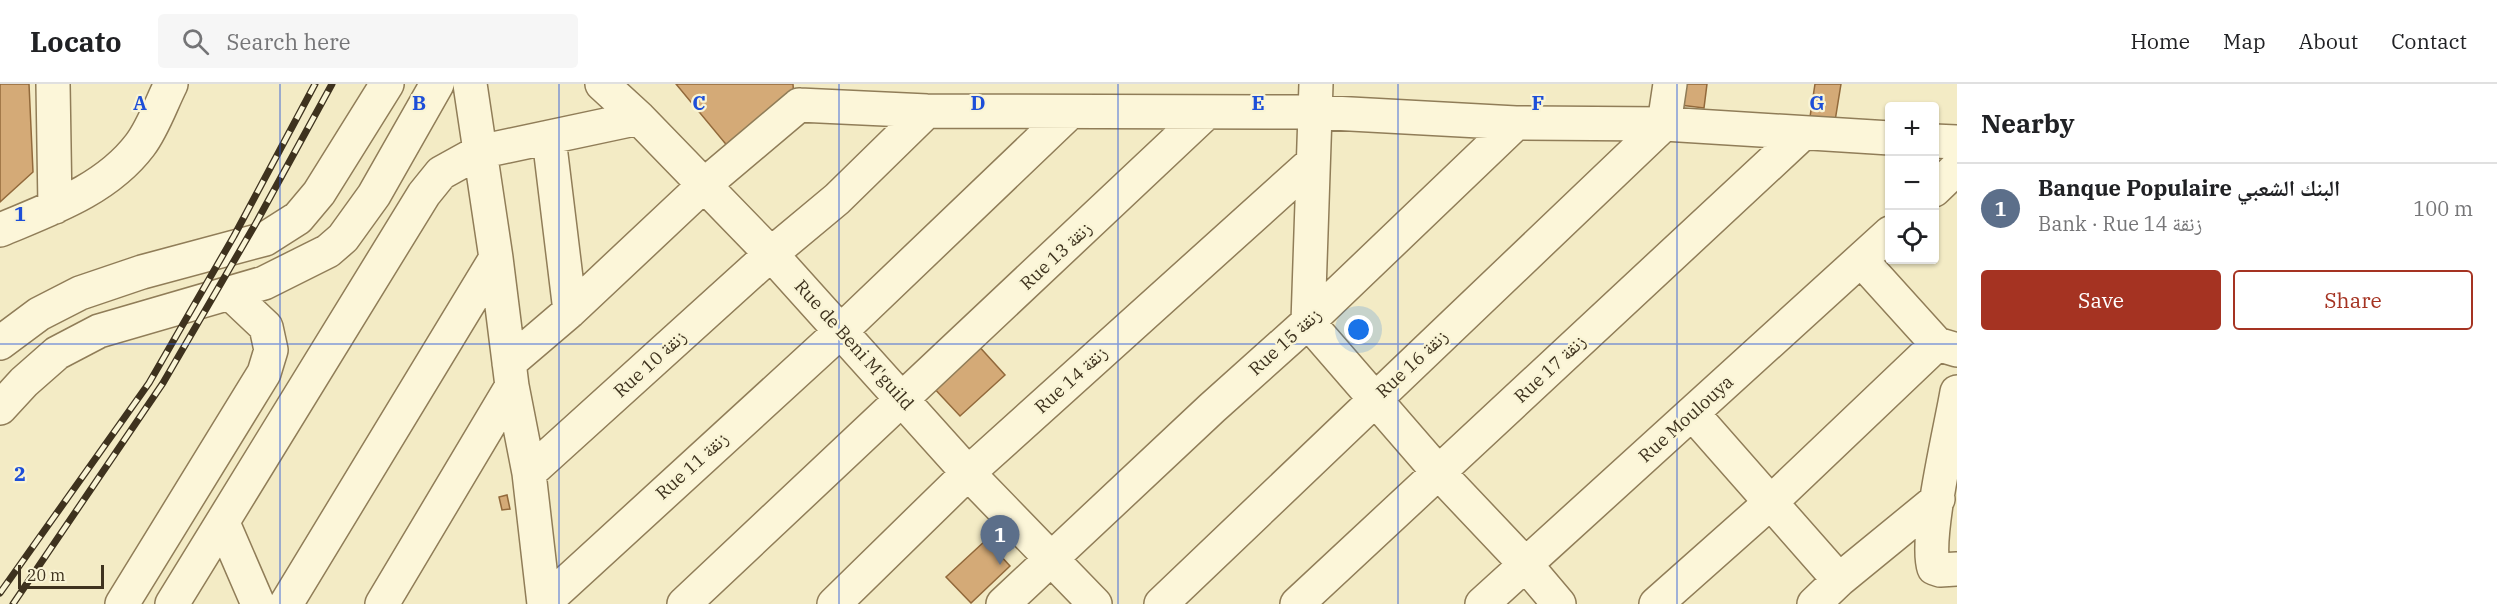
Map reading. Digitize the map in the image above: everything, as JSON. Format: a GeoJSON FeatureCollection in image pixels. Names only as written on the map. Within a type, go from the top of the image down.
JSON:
{"type":"FeatureCollection","features":[{"type":"Feature","properties":{"kind":"street"},"geometry":{"type":"LineString","coordinates":[[53,84],[55,207]]}},
{"type":"Feature","properties":{"kind":"street"},"geometry":{"type":"LineString","coordinates":[[0,230],[55,207],[97,185],[118,169],[141,145],[171,84]]}},
{"type":"Feature","properties":{"kind":"street"},"geometry":{"type":"LineString","coordinates":[[0,343],[39,314],[80,293],[142,272],[265,239],[298,218],[319,193],[387,84]]}},
{"type":"Feature","properties":{"kind":"street"},"geometry":{"type":"LineString","coordinates":[[0,408],[24,382],[57,353],[99,331],[264,283],[310,261],[343,238],[374,195],[437,84]]}},
{"type":"Feature","properties":{"kind":"street"},"geometry":{"type":"LineString","coordinates":[[470,84],[511,374],[528,474],[544,603]]}},
{"type":"Feature","properties":{"kind":"street"},"geometry":{"type":"LineString","coordinates":[[1664,124],[1670,84]]}},
{"type":"Feature","properties":{"kind":"street","name":"Rue de Beni M'guild"},"geometry":{"type":"LineString","coordinates":[[606,86],[771,254],[968,472],[1095,604]]}},
{"type":"Feature","properties":{"kind":"street"},"geometry":{"type":"LineString","coordinates":[[382,604],[511,374],[570,311],[798,94],[927,111],[1207,112],[1315,98],[1516,123],[1664,124],[1885,138]]}},
{"type":"Feature","properties":{"kind":"street"},"geometry":{"type":"LineString","coordinates":[[1315,98],[1308,322],[1439,473],[1526,565],[1559,604]]}},
{"type":"Feature","properties":{"kind":"street"},"geometry":{"type":"LineString","coordinates":[[771,254],[837,199],[927,111]]}},
{"type":"Feature","properties":{"kind":"street","name":"Rue 11 زنقة"},"geometry":{"type":"LineString","coordinates":[[544,603],[841,331],[1070,112]]}},
{"type":"Feature","properties":{"kind":"street","name":"Rue 13 زنقة"},"geometry":{"type":"LineString","coordinates":[[684,604],[1207,112]]}},
{"type":"Feature","properties":{"kind":"street"},"geometry":{"type":"LineString","coordinates":[[172,604],[424,194],[441,173],[479,152],[639,118]]}},
{"type":"Feature","properties":{"kind":"street","name":"Rue 15 زنقة"},"geometry":{"type":"LineString","coordinates":[[1051,556],[1308,322],[1516,123]]}},
{"type":"Feature","properties":{"kind":"street","name":"Rue 16 زنقة"},"geometry":{"type":"LineString","coordinates":[[1161,604],[1664,124]]}},
{"type":"Feature","properties":{"kind":"street","name":"Rue 17 زنقة"},"geometry":{"type":"LineString","coordinates":[[1297,604],[1802,134]]}},
{"type":"Feature","properties":{"kind":"street"},"geometry":{"type":"LineString","coordinates":[[549,138],[570,311]]}},
{"type":"Feature","properties":{"kind":"street"},"geometry":{"type":"LineString","coordinates":[[1939,141],[1957,142]]}},
{"type":"Feature","properties":{"kind":"street","name":"Rue 14 زنقة"},"geometry":{"type":"LineString","coordinates":[[834,604],[968,472],[1313,162]]}},
{"type":"Feature","properties":{"kind":"street"},"geometry":{"type":"LineString","coordinates":[[1939,186],[1957,168]]}},
{"type":"Feature","properties":{"kind":"street","name":"Rue Moulouya"},"geometry":{"type":"LineString","coordinates":[[1482,604],[1885,238]]}},
{"type":"Feature","properties":{"kind":"street","name":"Rue 10 زنقة"},"geometry":{"type":"LineString","coordinates":[[528,474],[771,254]]}},
{"type":"Feature","properties":{"kind":"street"},"geometry":{"type":"LineString","coordinates":[[286,604],[496,258]]}},
{"type":"Feature","properties":{"kind":"street"},"geometry":{"type":"LineString","coordinates":[[1656,604],[1947,347],[1861,260]]}},
{"type":"Feature","properties":{"kind":"street"},"geometry":{"type":"LineString","coordinates":[[122,604],[264,373],[271,350],[266,327],[230,293]]}},
{"type":"Feature","properties":{"kind":"street"},"geometry":{"type":"LineString","coordinates":[[1957,392],[1951,467],[1938,499],[1932,562],[1934,568],[1941,570],[1957,569]]}},
{"type":"Feature","properties":{"kind":"street"},"geometry":{"type":"LineString","coordinates":[[1692,413],[1839,580]]}},
{"type":"Feature","properties":{"kind":"street"},"geometry":{"type":"LineString","coordinates":[[1814,604],[1839,580],[1938,499]]}},
{"type":"Feature","properties":{"kind":"street"},"geometry":{"type":"LineString","coordinates":[[223,523],[258,604]]}},
{"type":"Feature","properties":{"kind":"street"},"geometry":{"type":"LineString","coordinates":[[1003,604],[1051,556]]}},
{"type":"Feature","properties":{"kind":"building"},"geometry":{"type":"Polygon","coordinates":[[[0,84],[29,84],[33,172],[0,202],[0,84]]]}},
{"type":"Feature","properties":{"kind":"building"},"geometry":{"type":"Polygon","coordinates":[[[676,84],[793,84],[794,100],[734,154],[676,84]]]}},
{"type":"Feature","properties":{"kind":"building"},"geometry":{"type":"Polygon","coordinates":[[[1683,84],[1707,84],[1704,108],[1680,105],[1683,84]]]}},
{"type":"Feature","properties":{"kind":"building"},"geometry":{"type":"Polygon","coordinates":[[[1815,84],[1841,84],[1835,121],[1810,117],[1815,84]]]}},
{"type":"Feature","properties":{"kind":"building"},"geometry":{"type":"Polygon","coordinates":[[[976,343],[1005,375],[960,416],[931,385],[976,343]]]}},
{"type":"Feature","properties":{"kind":"building"},"geometry":{"type":"Polygon","coordinates":[[[507,495],[510,509],[502,510],[499,497],[507,495]]]}},
{"type":"Feature","properties":{"kind":"building"},"geometry":{"type":"Polygon","coordinates":[[[986,540],[1010,566],[971,603],[946,577],[986,540]]]}},
{"type":"Feature","properties":{"kind":"railway"},"geometry":{"type":"LineString","coordinates":[[0,593],[149,383],[234,236],[315,84]]}},
{"type":"Feature","properties":{"kind":"railway"},"geometry":{"type":"LineString","coordinates":[[13,604],[163,383],[256,223],[332,84]]}},
{"type":"Feature","properties":{"kind":"place","name":"Banque Populaire البنك الشعبي"},"geometry":{"type":"Point","coordinates":[1000,565]}}]}
